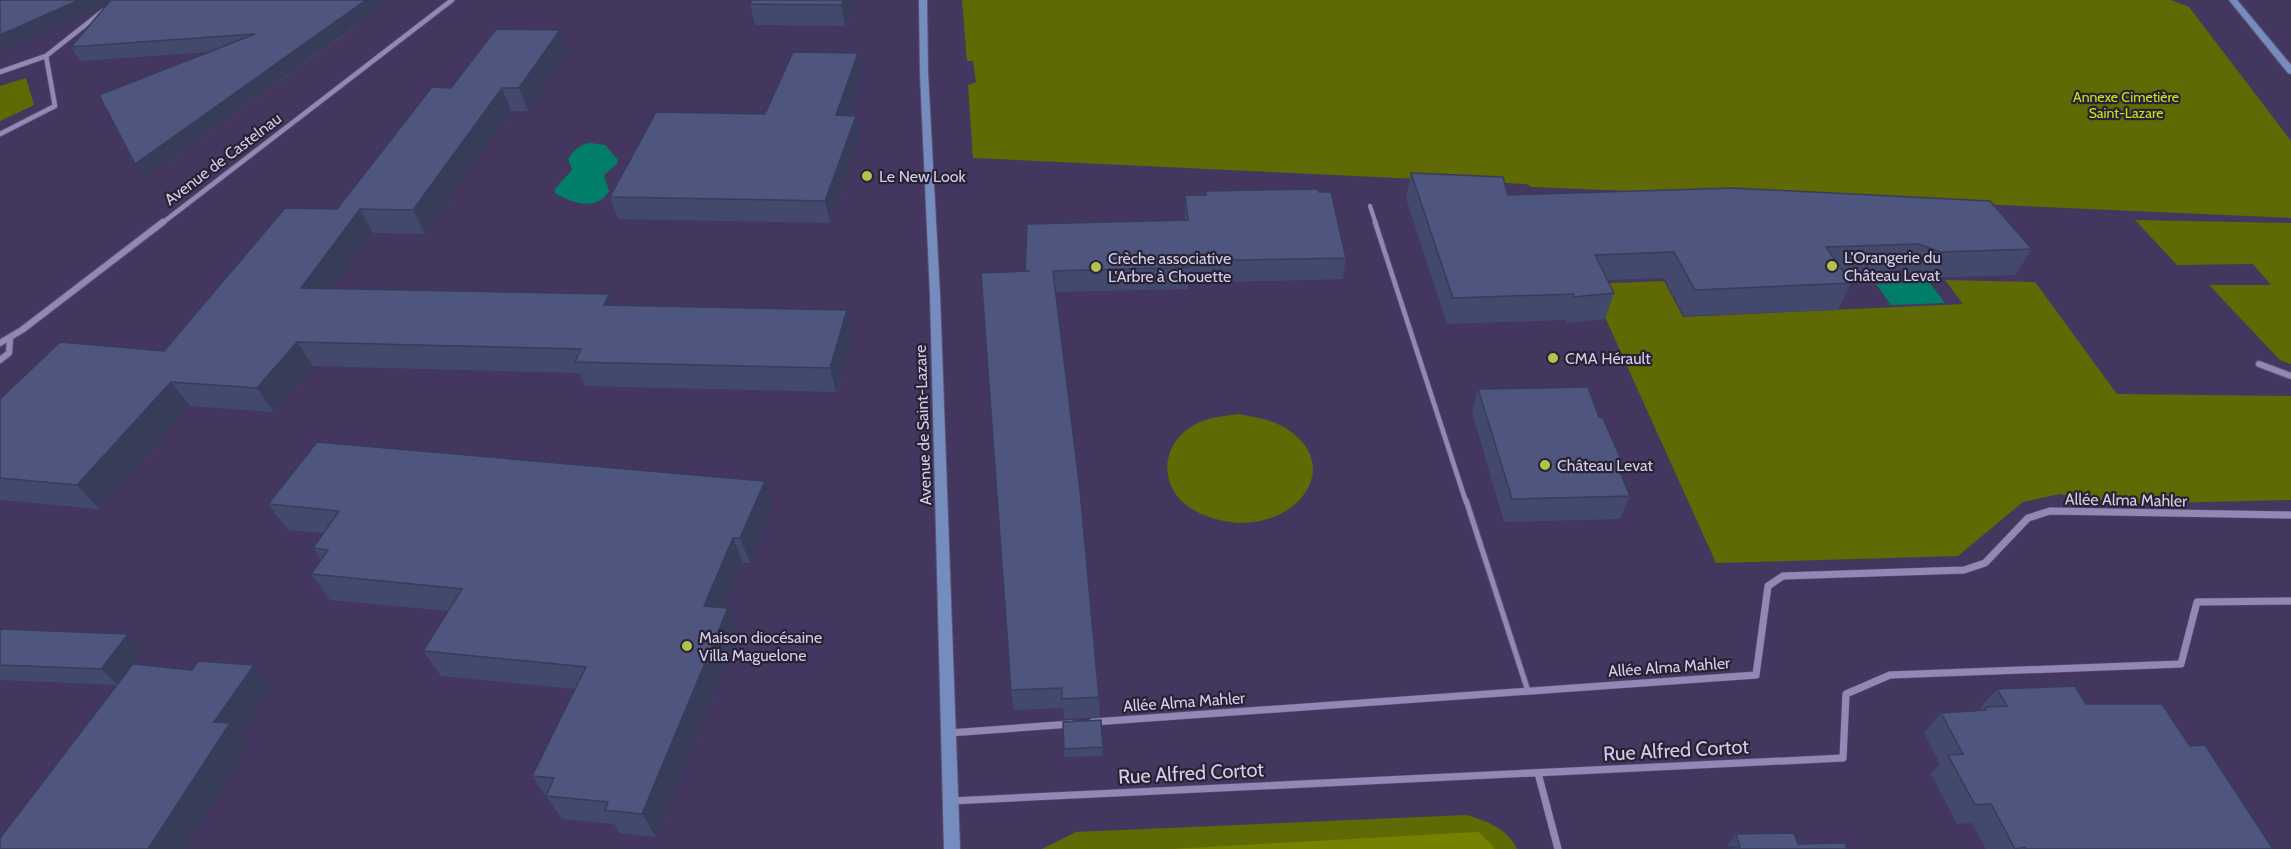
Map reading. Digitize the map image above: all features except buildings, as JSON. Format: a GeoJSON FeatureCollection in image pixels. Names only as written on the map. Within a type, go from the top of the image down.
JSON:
{"type":"FeatureCollection","features":[{"type":"Feature","properties":{"kind":"street","name":"Avenue de Castelnau"},"geometry":{"type":"LineString","coordinates":[[0,343],[10,339],[452,0]]}},
{"type":"Feature","properties":{"kind":"street","name":"Avenue de Saint-Lazare"},"geometry":{"type":"LineString","coordinates":[[923,0],[924,73],[936,307],[952,849]]}},
{"type":"Feature","properties":{"kind":"street"},"geometry":{"type":"LineString","coordinates":[[2233,0],[2291,71]]}},
{"type":"Feature","properties":{"kind":"street"},"geometry":{"type":"LineString","coordinates":[[0,72],[46,56],[109,7]]}},
{"type":"Feature","properties":{"kind":"street"},"geometry":{"type":"LineString","coordinates":[[0,134],[55,106],[46,56]]}},
{"type":"Feature","properties":{"kind":"street","name":"Avenue de Castelnau"},"geometry":{"type":"LineString","coordinates":[[0,360],[9,353],[10,339]]}},
{"type":"Feature","properties":{"kind":"street"},"geometry":{"type":"LineString","coordinates":[[2259,364],[2291,376]]}},
{"type":"Feature","properties":{"kind":"street","name":"Allée Alma Mahler"},"geometry":{"type":"LineString","coordinates":[[949,733],[1756,675],[1768,586],[1783,576],[1964,570],[1985,563],[2028,518],[2050,511],[2291,515]]}},
{"type":"Feature","properties":{"kind":"street","name":"Rue Alfred Cortot"},"geometry":{"type":"LineString","coordinates":[[951,801],[1843,758],[1846,694],[1890,675],[2181,664],[2197,602],[2291,601]]}},
{"type":"Feature","properties":{"kind":"street"},"geometry":{"type":"LineString","coordinates":[[1538,773],[1558,849]]}},
{"type":"Feature","properties":{"kind":"lane"},"geometry":{"type":"LineString","coordinates":[[1370,206],[1528,691]]}},
{"type":"Feature","properties":{"kind":"green space","name":"Annexe Cimetière Saint-Lazare"},"geometry":{"type":"Polygon","coordinates":[[[962,0],[2171,0],[2189,7],[2291,141],[2291,218],[1682,191],[1680,193],[1532,187],[1526,184],[973,158],[968,85],[976,82],[973,61],[967,61],[962,0]]]}},
{"type":"Feature","properties":{"kind":"green space"},"geometry":{"type":"Polygon","coordinates":[[[26,78],[34,105],[0,121],[0,86],[26,78]]]}},
{"type":"Feature","properties":{"kind":"green space"},"geometry":{"type":"Polygon","coordinates":[[[2135,220],[2291,223],[2291,364],[2280,360],[2209,285],[2271,285],[2253,264],[2177,265],[2135,220]]]}},
{"type":"Feature","properties":{"kind":"green space"},"geometry":{"type":"Polygon","coordinates":[[[1945,280],[2035,282],[2117,394],[2291,396],[2291,500],[2122,504],[2060,494],[2023,502],[1958,556],[1716,563],[1590,284],[1664,281],[1683,317],[1963,304],[1945,280]]]}},
{"type":"Feature","properties":{"kind":"green space"},"geometry":{"type":"Polygon","coordinates":[[[1239,414],[1282,426],[1301,441],[1311,456],[1313,473],[1308,488],[1297,502],[1282,513],[1262,521],[1240,523],[1211,518],[1185,504],[1170,484],[1168,462],[1176,441],[1184,432],[1205,420],[1239,414]]]}},
{"type":"Feature","properties":{"kind":"green space"},"geometry":{"type":"Polygon","coordinates":[[[1467,815],[1489,823],[1502,831],[1517,849],[1042,849],[1076,832],[1467,815]]]}},
{"type":"Feature","properties":{"kind":"green space"},"geometry":{"type":"Polygon","coordinates":[[[1479,832],[1495,849],[1171,849],[1479,832]]]}},
{"type":"Feature","properties":{"kind":"shaded area"},"geometry":{"type":"Polygon","coordinates":[[[590,143],[605,145],[618,160],[616,165],[604,175],[609,191],[604,198],[597,202],[584,204],[555,193],[555,189],[572,170],[568,159],[570,156],[580,146],[590,143]]]}},
{"type":"Feature","properties":{"kind":"shaded area"},"geometry":{"type":"Polygon","coordinates":[[[1929,282],[1945,303],[1891,305],[1876,284],[1929,282]]]}},
{"type":"Feature","properties":{"kind":"place","name":"Le New Look"},"geometry":{"type":"Point","coordinates":[867,176]}},
{"type":"Feature","properties":{"kind":"place","name":"L'Orangerie du Château Levat"},"geometry":{"type":"Point","coordinates":[1832,266]}},
{"type":"Feature","properties":{"kind":"place","name":"Crèche associative L'Arbre à Chouette"},"geometry":{"type":"Point","coordinates":[1096,267]}},
{"type":"Feature","properties":{"kind":"place","name":"CMA Hérault"},"geometry":{"type":"Point","coordinates":[1553,358]}},
{"type":"Feature","properties":{"kind":"place","name":"Château Levat"},"geometry":{"type":"Point","coordinates":[1545,465]}},
{"type":"Feature","properties":{"kind":"place","name":"Maison diocésaine Villa Maguelone"},"geometry":{"type":"Point","coordinates":[687,646]}}]}
